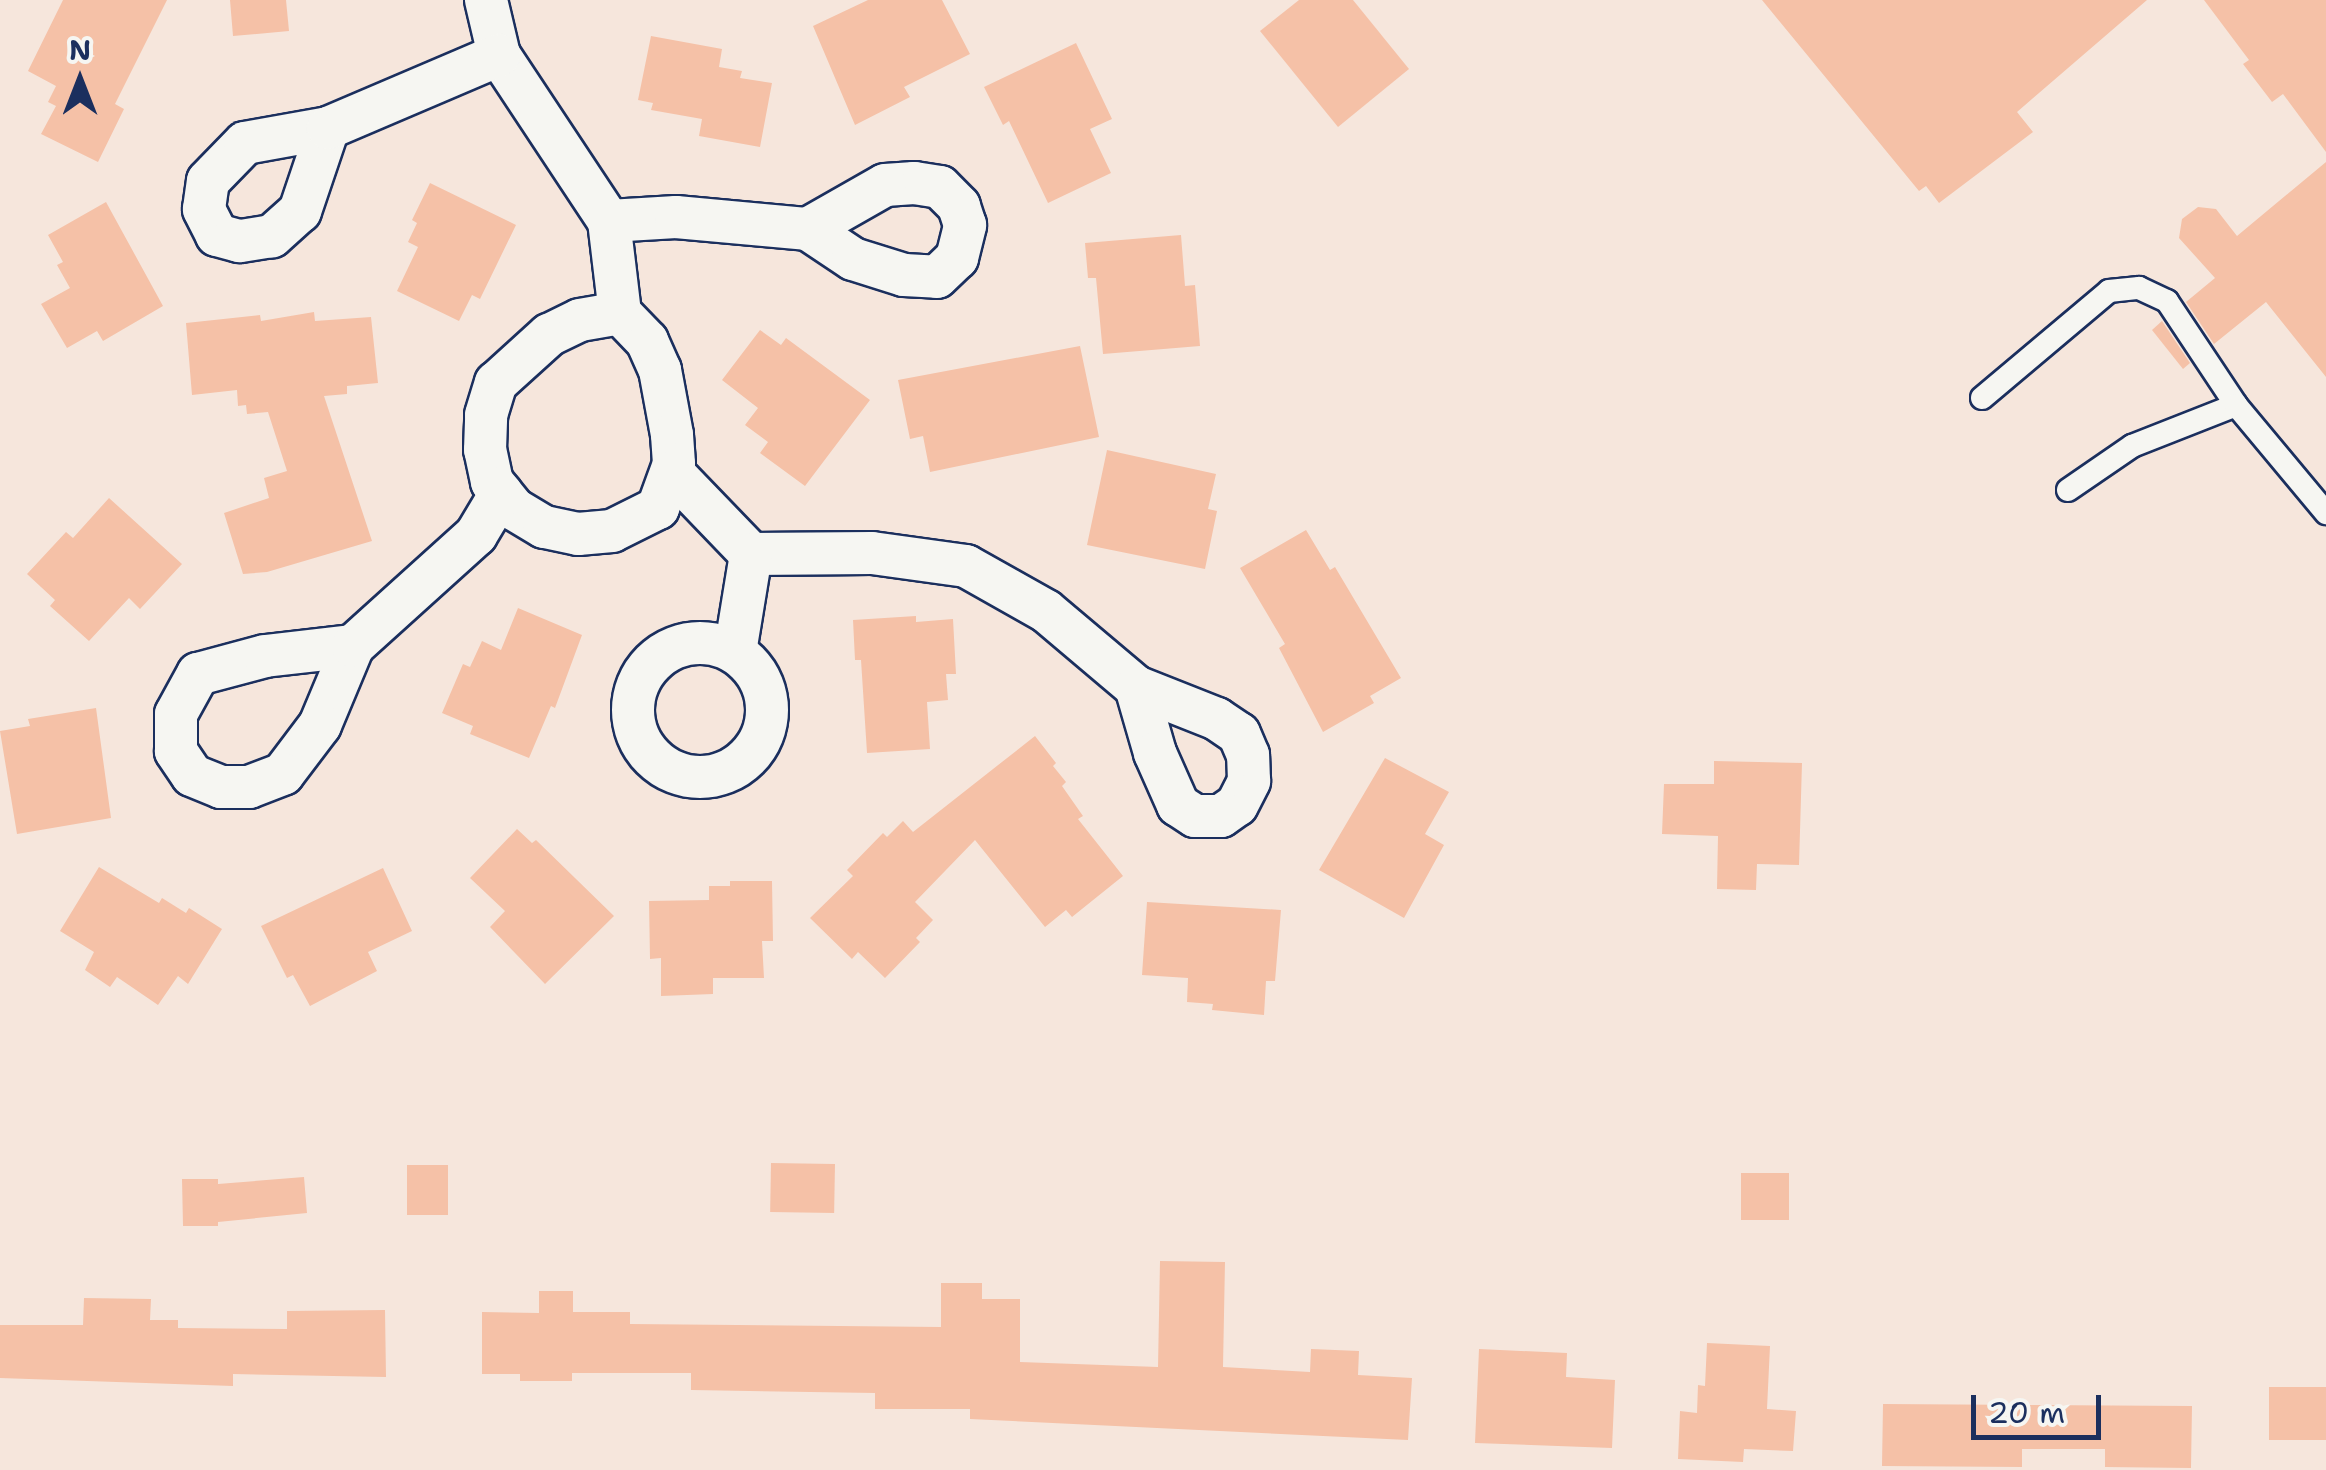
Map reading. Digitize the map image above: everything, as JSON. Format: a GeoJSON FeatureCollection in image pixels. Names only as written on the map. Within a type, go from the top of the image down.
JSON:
{"type":"FeatureCollection","features":[{"type":"Feature","properties":{"kind":"street"},"geometry":{"type":"LineString","coordinates":[[486,0],[499,55],[609,221],[620,313],[647,340],[660,370],[672,436],[672,472],[658,508],[612,531],[578,534],[544,527],[514,508],[492,482],[485,450],[486,415],[496,383],[550,336],[580,320],[620,313]]}},
{"type":"Feature","properties":{"kind":"street"},"geometry":{"type":"LineString","coordinates":[[328,128],[499,55]]}},
{"type":"Feature","properties":{"kind":"street"},"geometry":{"type":"LineString","coordinates":[[609,221],[676,218],[808,229]]}},
{"type":"Feature","properties":{"kind":"street"},"geometry":{"type":"LineString","coordinates":[[672,472],[751,554],[872,554],[966,566],[1046,611],[1136,688]]}},
{"type":"Feature","properties":{"kind":"street"},"geometry":{"type":"LineString","coordinates":[[353,646],[476,535],[500,493]]}},
{"type":"Feature","properties":{"kind":"street"},"geometry":{"type":"LineString","coordinates":[[734,652],[751,554]]}},
{"type":"Feature","properties":{"kind":"lane"},"geometry":{"type":"LineString","coordinates":[[1982,398],[2108,290],[2139,288],[2167,301],[2236,405],[2326,513]]}},
{"type":"Feature","properties":{"kind":"lane"},"geometry":{"type":"LineString","coordinates":[[2068,490],[2132,446],[2236,405]]}},
{"type":"Feature","properties":{"kind":"building"},"geometry":{"type":"Polygon","coordinates":[[[63,0],[167,0],[115,104],[124,109],[98,162],[41,134],[56,106],[48,102],[56,86],[28,71],[63,0]]]}},
{"type":"Feature","properties":{"kind":"building"},"geometry":{"type":"Polygon","coordinates":[[[230,0],[286,0],[289,31],[233,36],[230,0]]]}},
{"type":"Feature","properties":{"kind":"building"},"geometry":{"type":"Polygon","coordinates":[[[868,0],[942,0],[970,54],[904,87],[910,97],[855,125],[813,26],[868,0]]]}},
{"type":"Feature","properties":{"kind":"building"},"geometry":{"type":"Polygon","coordinates":[[[1299,0],[1353,0],[1409,69],[1338,127],[1260,31],[1299,0]]]}},
{"type":"Feature","properties":{"kind":"building"},"geometry":{"type":"Polygon","coordinates":[[[1762,0],[2147,0],[2017,112],[2033,132],[1939,203],[1926,186],[1919,191],[1762,0]]]}},
{"type":"Feature","properties":{"kind":"building"},"geometry":{"type":"Polygon","coordinates":[[[2204,0],[2326,0],[2326,152],[2283,94],[2272,102],[2243,64],[2249,60],[2204,0]]]}},
{"type":"Feature","properties":{"kind":"building"},"geometry":{"type":"Polygon","coordinates":[[[651,36],[722,49],[719,67],[742,71],[740,78],[772,83],[760,147],[699,136],[702,119],[651,110],[653,103],[638,100],[651,36]]]}},
{"type":"Feature","properties":{"kind":"building"},"geometry":{"type":"Polygon","coordinates":[[[1076,43],[1112,119],[1090,129],[1111,173],[1048,203],[1009,121],[1003,125],[984,87],[1076,43]]]}},
{"type":"Feature","properties":{"kind":"building"},"geometry":{"type":"Polygon","coordinates":[[[2326,162],[2326,377],[2266,302],[2214,344],[2186,302],[2215,278],[2179,238],[2182,219],[2198,207],[2216,209],[2237,236],[2326,162]]]}},
{"type":"Feature","properties":{"kind":"building"},"geometry":{"type":"Polygon","coordinates":[[[430,183],[516,225],[480,299],[472,295],[459,321],[397,291],[418,247],[408,242],[417,223],[412,220],[430,183]]]}},
{"type":"Feature","properties":{"kind":"building"},"geometry":{"type":"Polygon","coordinates":[[[106,202],[163,306],[103,341],[97,331],[67,348],[41,304],[70,288],[57,265],[63,262],[48,235],[106,202]]]}},
{"type":"Feature","properties":{"kind":"building"},"geometry":{"type":"Polygon","coordinates":[[[1181,235],[1185,286],[1195,285],[1200,346],[1103,354],[1096,278],[1088,278],[1085,243],[1181,235]]]}},
{"type":"Feature","properties":{"kind":"building"},"geometry":{"type":"Polygon","coordinates":[[[314,312],[315,321],[371,317],[378,383],[347,386],[347,394],[324,396],[372,541],[267,572],[243,574],[224,513],[269,498],[264,478],[287,471],[268,412],[247,414],[246,405],[238,406],[237,390],[192,395],[186,323],[260,315],[261,321],[314,312]]]}},
{"type":"Feature","properties":{"kind":"building"},"geometry":{"type":"Polygon","coordinates":[[[2162,321],[2190,363],[2183,369],[2152,330],[2162,321]]]}},
{"type":"Feature","properties":{"kind":"building"},"geometry":{"type":"Polygon","coordinates":[[[760,330],[781,345],[786,338],[870,400],[805,486],[760,453],[768,442],[745,425],[758,408],[722,380],[760,330]]]}},
{"type":"Feature","properties":{"kind":"building"},"geometry":{"type":"Polygon","coordinates":[[[1080,346],[1099,437],[930,472],[923,436],[910,439],[898,380],[1080,346]]]}},
{"type":"Feature","properties":{"kind":"building"},"geometry":{"type":"Polygon","coordinates":[[[1107,450],[1216,474],[1208,509],[1217,511],[1205,569],[1087,545],[1107,450]]]}},
{"type":"Feature","properties":{"kind":"building"},"geometry":{"type":"Polygon","coordinates":[[[109,498],[182,564],[140,609],[129,598],[89,641],[50,606],[55,600],[27,574],[66,532],[73,538],[109,498]]]}},
{"type":"Feature","properties":{"kind":"building"},"geometry":{"type":"Polygon","coordinates":[[[1306,530],[1330,570],[1335,567],[1401,678],[1370,696],[1374,703],[1323,732],[1279,648],[1285,644],[1240,568],[1306,530]]]}},
{"type":"Feature","properties":{"kind":"building"},"geometry":{"type":"Polygon","coordinates":[[[518,608],[582,635],[555,708],[551,706],[529,758],[470,734],[473,726],[442,713],[463,664],[470,667],[482,641],[501,650],[518,608]]]}},
{"type":"Feature","properties":{"kind":"building"},"geometry":{"type":"Polygon","coordinates":[[[916,616],[916,622],[953,619],[956,674],[946,674],[948,700],[927,702],[930,749],[867,753],[861,660],[855,660],[853,620],[916,616]]]}},
{"type":"Feature","properties":{"kind":"building"},"geometry":{"type":"Polygon","coordinates":[[[96,708],[111,818],[17,834],[0,731],[30,726],[28,719],[96,708]]]}},
{"type":"Feature","properties":{"kind":"building"},"geometry":{"type":"Polygon","coordinates":[[[1035,736],[1066,782],[1062,786],[1083,816],[1078,819],[1123,876],[1072,917],[1066,910],[1045,927],[975,840],[915,902],[933,920],[916,938],[920,942],[885,978],[858,952],[852,959],[810,918],[853,876],[847,870],[883,833],[887,837],[903,821],[913,832],[1035,736]]]}},
{"type":"Feature","properties":{"kind":"building"},"geometry":{"type":"Polygon","coordinates":[[[1385,758],[1449,792],[1425,834],[1444,845],[1404,918],[1319,870],[1385,758]]]}},
{"type":"Feature","properties":{"kind":"building"},"geometry":{"type":"Polygon","coordinates":[[[1714,761],[1802,763],[1799,865],[1757,864],[1756,890],[1717,889],[1718,836],[1662,834],[1664,784],[1714,784],[1714,761]]]}},
{"type":"Feature","properties":{"kind":"building"},"geometry":{"type":"Polygon","coordinates":[[[517,829],[532,843],[536,840],[614,916],[545,984],[490,927],[505,911],[470,878],[517,829]]]}},
{"type":"Feature","properties":{"kind":"building"},"geometry":{"type":"Polygon","coordinates":[[[99,867],[159,903],[162,898],[186,913],[189,908],[222,929],[188,984],[178,976],[158,1005],[117,977],[110,987],[85,970],[94,952],[60,931],[99,867]]]}},
{"type":"Feature","properties":{"kind":"building"},"geometry":{"type":"Polygon","coordinates":[[[383,868],[412,931],[368,952],[377,971],[310,1006],[293,975],[287,978],[261,926],[383,868]]]}},
{"type":"Feature","properties":{"kind":"building"},"geometry":{"type":"Polygon","coordinates":[[[730,881],[772,881],[773,941],[762,941],[764,978],[713,978],[713,994],[661,996],[661,958],[650,959],[649,901],[709,900],[709,886],[730,886],[730,881]]]}},
{"type":"Feature","properties":{"kind":"building"},"geometry":{"type":"Polygon","coordinates":[[[1147,902],[1281,910],[1275,981],[1266,981],[1264,1015],[1212,1010],[1213,1004],[1187,1002],[1188,978],[1142,975],[1147,902]]]}},
{"type":"Feature","properties":{"kind":"building"},"geometry":{"type":"Polygon","coordinates":[[[771,1163],[835,1164],[834,1213],[770,1212],[771,1163]]]}},
{"type":"Feature","properties":{"kind":"building"},"geometry":{"type":"Polygon","coordinates":[[[407,1165],[448,1165],[448,1215],[407,1215],[407,1165]]]}},
{"type":"Feature","properties":{"kind":"building"},"geometry":{"type":"Polygon","coordinates":[[[1741,1173],[1789,1173],[1789,1220],[1741,1220],[1741,1173]]]}},
{"type":"Feature","properties":{"kind":"building"},"geometry":{"type":"Polygon","coordinates":[[[304,1177],[307,1213],[218,1222],[218,1226],[183,1226],[182,1179],[218,1179],[218,1184],[304,1177]]]}},
{"type":"Feature","properties":{"kind":"building"},"geometry":{"type":"Polygon","coordinates":[[[1160,1261],[1225,1262],[1223,1367],[1310,1372],[1311,1349],[1359,1351],[1358,1375],[1412,1378],[1408,1440],[970,1419],[970,1409],[875,1409],[875,1393],[691,1390],[691,1373],[572,1373],[572,1381],[520,1381],[520,1374],[482,1374],[482,1312],[539,1313],[539,1291],[573,1291],[573,1312],[630,1312],[630,1324],[941,1327],[941,1283],[982,1283],[982,1299],[1020,1299],[1020,1362],[1158,1367],[1160,1261]]]}},
{"type":"Feature","properties":{"kind":"building"},"geometry":{"type":"Polygon","coordinates":[[[84,1298],[151,1299],[150,1320],[178,1320],[178,1328],[287,1329],[287,1311],[385,1310],[386,1377],[233,1374],[233,1386],[0,1378],[0,1325],[83,1325],[84,1298]]]}},
{"type":"Feature","properties":{"kind":"building"},"geometry":{"type":"Polygon","coordinates":[[[1707,1343],[1770,1346],[1767,1409],[1796,1411],[1793,1451],[1744,1449],[1743,1462],[1678,1459],[1680,1411],[1697,1413],[1698,1385],[1705,1386],[1707,1343]]]}},
{"type":"Feature","properties":{"kind":"building"},"geometry":{"type":"Polygon","coordinates":[[[1479,1349],[1567,1353],[1566,1377],[1615,1380],[1612,1448],[1475,1443],[1479,1349]]]}},
{"type":"Feature","properties":{"kind":"building"},"geometry":{"type":"Polygon","coordinates":[[[2269,1387],[2326,1387],[2326,1440],[2269,1440],[2269,1387]]]}},
{"type":"Feature","properties":{"kind":"building"},"geometry":{"type":"Polygon","coordinates":[[[1883,1404],[2192,1406],[2191,1468],[2105,1467],[2105,1449],[2022,1449],[2022,1467],[1882,1466],[1883,1404]]]}}]}
